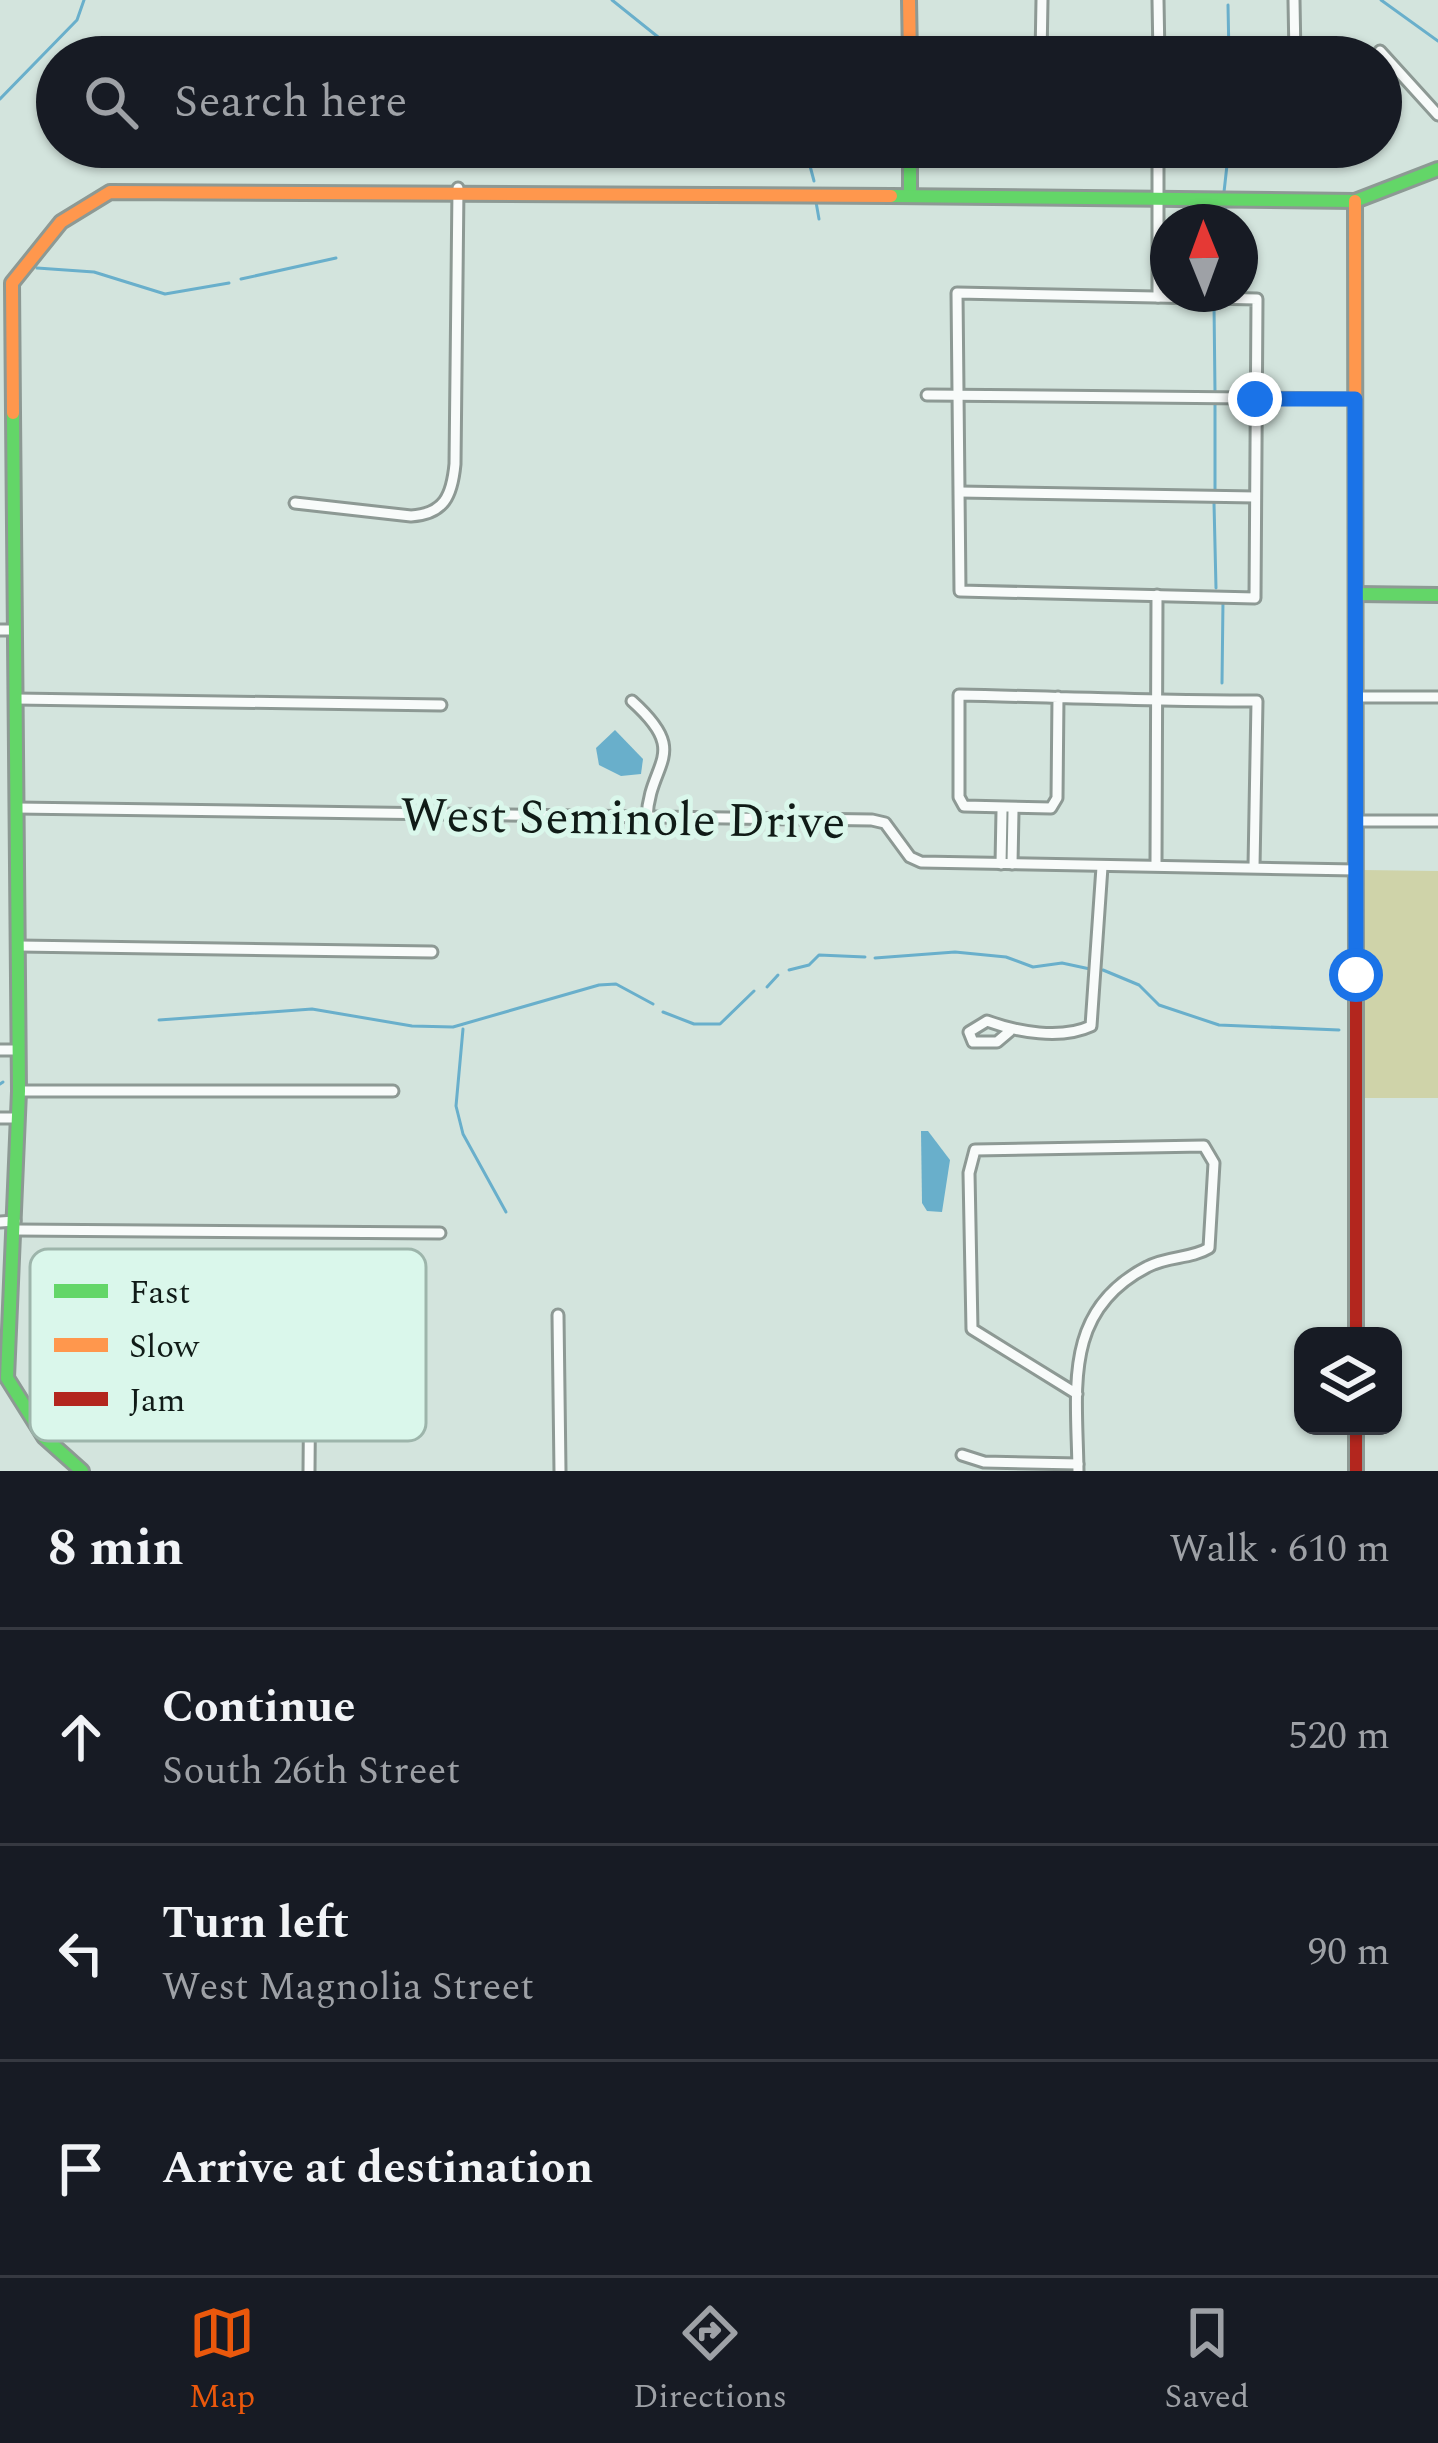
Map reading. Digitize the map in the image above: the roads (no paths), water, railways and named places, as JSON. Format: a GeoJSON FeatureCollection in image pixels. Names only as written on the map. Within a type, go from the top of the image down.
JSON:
{"type":"FeatureCollection","features":[{"type":"Feature","properties":{"kind":"street"},"geometry":{"type":"LineString","coordinates":[[909,0],[910,36]]}},
{"type":"Feature","properties":{"kind":"street"},"geometry":{"type":"LineString","coordinates":[[1041,36],[1042,0]]}},
{"type":"Feature","properties":{"kind":"street"},"geometry":{"type":"LineString","coordinates":[[1158,0],[1159,36]]}},
{"type":"Feature","properties":{"kind":"street"},"geometry":{"type":"LineString","coordinates":[[1294,0],[1295,36]]}},
{"type":"Feature","properties":{"kind":"street"},"geometry":{"type":"LineString","coordinates":[[1402,75],[1438,115]]}},
{"type":"Feature","properties":{"kind":"street"},"geometry":{"type":"LineString","coordinates":[[910,168],[910,194]]}},
{"type":"Feature","properties":{"kind":"street"},"geometry":{"type":"LineString","coordinates":[[1158,204],[1159,168]]}},
{"type":"Feature","properties":{"kind":"street"},"geometry":{"type":"LineString","coordinates":[[30,1418],[2,1377],[12,1358],[10,1224],[19,1091],[16,699],[7,630],[12,283],[41,244],[103,190],[458,188],[1355,201],[1438,170]]}},
{"type":"Feature","properties":{"kind":"street"},"geometry":{"type":"LineString","coordinates":[[295,503],[411,516],[429,515],[449,496],[454,464],[458,188]]}},
{"type":"Feature","properties":{"kind":"street"},"geometry":{"type":"LineString","coordinates":[[1355,201],[1356,1327]]}},
{"type":"Feature","properties":{"kind":"street"},"geometry":{"type":"LineString","coordinates":[[1150,297],[957,293],[959,591],[1256,598],[1257,312]]}},
{"type":"Feature","properties":{"kind":"street"},"geometry":{"type":"LineString","coordinates":[[927,395],[1355,399]]}},
{"type":"Feature","properties":{"kind":"street"},"geometry":{"type":"LineString","coordinates":[[960,492],[1256,497]]}},
{"type":"Feature","properties":{"kind":"street"},"geometry":{"type":"LineString","coordinates":[[1357,594],[1438,595]]}},
{"type":"Feature","properties":{"kind":"street"},"geometry":{"type":"LineString","coordinates":[[1156,864],[1157,595]]}},
{"type":"Feature","properties":{"kind":"street"},"geometry":{"type":"LineString","coordinates":[[1058,697],[1057,798],[1051,808],[1008,811],[964,806],[959,797],[959,695],[1257,701],[1254,867]]}},
{"type":"Feature","properties":{"kind":"street"},"geometry":{"type":"LineString","coordinates":[[1358,697],[1438,697]]}},
{"type":"Feature","properties":{"kind":"street"},"geometry":{"type":"LineString","coordinates":[[16,699],[441,705]]}},
{"type":"Feature","properties":{"kind":"street"},"geometry":{"type":"LineString","coordinates":[[632,701],[662,735],[664,762],[648,798],[647,818]]}},
{"type":"Feature","properties":{"kind":"street","name":"West Seminole Drive"},"geometry":{"type":"LineString","coordinates":[[16,808],[872,820],[885,823],[910,857],[921,862],[1356,869]]}},
{"type":"Feature","properties":{"kind":"street"},"geometry":{"type":"LineString","coordinates":[[1006,864],[1008,811]]}},
{"type":"Feature","properties":{"kind":"street"},"geometry":{"type":"LineString","coordinates":[[1357,820],[1438,821]]}},
{"type":"Feature","properties":{"kind":"street"},"geometry":{"type":"LineString","coordinates":[[1010,1031],[1079,1031],[1091,1025],[1102,867]]}},
{"type":"Feature","properties":{"kind":"street"},"geometry":{"type":"LineString","coordinates":[[0,914],[18,914]]}},
{"type":"Feature","properties":{"kind":"street"},"geometry":{"type":"LineString","coordinates":[[19,946],[432,952]]}},
{"type":"Feature","properties":{"kind":"street"},"geometry":{"type":"LineString","coordinates":[[0,1049],[17,1049]]}},
{"type":"Feature","properties":{"kind":"street"},"geometry":{"type":"LineString","coordinates":[[19,1091],[393,1091]]}},
{"type":"Feature","properties":{"kind":"street"},"geometry":{"type":"LineString","coordinates":[[0,1118],[18,1118]]}},
{"type":"Feature","properties":{"kind":"street"},"geometry":{"type":"LineString","coordinates":[[962,1455],[984,1462],[1078,1467],[1082,1336],[1094,1309],[1144,1268],[1209,1248],[1214,1163],[1204,1146],[974,1150],[969,1173],[968,1316],[976,1334],[1077,1394]]}},
{"type":"Feature","properties":{"kind":"street"},"geometry":{"type":"LineString","coordinates":[[10,1224],[440,1233]]}},
{"type":"Feature","properties":{"kind":"street"},"geometry":{"type":"LineString","coordinates":[[558,1315],[560,1471]]}},
{"type":"Feature","properties":{"kind":"street"},"geometry":{"type":"LineString","coordinates":[[1356,1435],[1356,1471]]}},
{"type":"Feature","properties":{"kind":"street"},"geometry":{"type":"LineString","coordinates":[[47,1441],[82,1471]]}},
{"type":"Feature","properties":{"kind":"street"},"geometry":{"type":"LineString","coordinates":[[309,1441],[309,1471]]}},
{"type":"Feature","properties":{"kind":"water"},"geometry":{"type":"Polygon","coordinates":[[[615,730],[643,759],[641,774],[621,776],[599,765],[596,748],[615,730]]]}},
{"type":"Feature","properties":{"kind":"water"},"geometry":{"type":"Polygon","coordinates":[[[921,1131],[928,1131],[950,1160],[942,1212],[927,1211],[922,1203],[921,1131]]]}},
{"type":"Feature","properties":{"kind":"waterway"},"geometry":{"type":"LineString","coordinates":[[61,36],[77,20],[84,0]]}},
{"type":"Feature","properties":{"kind":"waterway"},"geometry":{"type":"LineString","coordinates":[[612,0],[657,36]]}},
{"type":"Feature","properties":{"kind":"waterway"},"geometry":{"type":"LineString","coordinates":[[1381,0],[1438,41]]}},
{"type":"Feature","properties":{"kind":"waterway"},"geometry":{"type":"LineString","coordinates":[[1228,5],[1229,36]]}},
{"type":"Feature","properties":{"kind":"waterway"},"geometry":{"type":"LineString","coordinates":[[0,99],[36,62]]}},
{"type":"Feature","properties":{"kind":"waterway"},"geometry":{"type":"LineString","coordinates":[[811,168],[814,181]]}},
{"type":"Feature","properties":{"kind":"waterway"},"geometry":{"type":"LineString","coordinates":[[1224,192],[1227,168]]}},
{"type":"Feature","properties":{"kind":"waterway"},"geometry":{"type":"LineString","coordinates":[[816,202],[819,219]]}},
{"type":"Feature","properties":{"kind":"waterway"},"geometry":{"type":"LineString","coordinates":[[241,279],[336,258]]}},
{"type":"Feature","properties":{"kind":"waterway"},"geometry":{"type":"LineString","coordinates":[[37,268],[94,272],[165,294],[229,283]]}},
{"type":"Feature","properties":{"kind":"waterway"},"geometry":{"type":"LineString","coordinates":[[1214,312],[1215,392]]}},
{"type":"Feature","properties":{"kind":"waterway"},"geometry":{"type":"LineString","coordinates":[[1215,404],[1215,490]]}},
{"type":"Feature","properties":{"kind":"waterway"},"geometry":{"type":"LineString","coordinates":[[1214,503],[1216,588]]}},
{"type":"Feature","properties":{"kind":"waterway"},"geometry":{"type":"LineString","coordinates":[[1222,683],[1223,601]]}},
{"type":"Feature","properties":{"kind":"waterway"},"geometry":{"type":"LineString","coordinates":[[875,958],[955,952],[1006,957],[1033,967],[1062,963],[1090,969]]}},
{"type":"Feature","properties":{"kind":"waterway"},"geometry":{"type":"LineString","coordinates":[[789,970],[809,965],[819,955],[865,957]]}},
{"type":"Feature","properties":{"kind":"waterway"},"geometry":{"type":"LineString","coordinates":[[1103,970],[1139,985],[1159,1005],[1219,1025],[1339,1030]]}},
{"type":"Feature","properties":{"kind":"waterway"},"geometry":{"type":"LineString","coordinates":[[767,987],[778,975]]}},
{"type":"Feature","properties":{"kind":"waterway"},"geometry":{"type":"LineString","coordinates":[[159,1020],[312,1009],[412,1026],[453,1027],[616,984],[653,1004]]}},
{"type":"Feature","properties":{"kind":"waterway"},"geometry":{"type":"LineString","coordinates":[[663,1012],[694,1024],[720,1024],[754,991]]}},
{"type":"Feature","properties":{"kind":"waterway"},"geometry":{"type":"LineString","coordinates":[[463,1029],[456,1106],[463,1134],[506,1212]]}}]}
